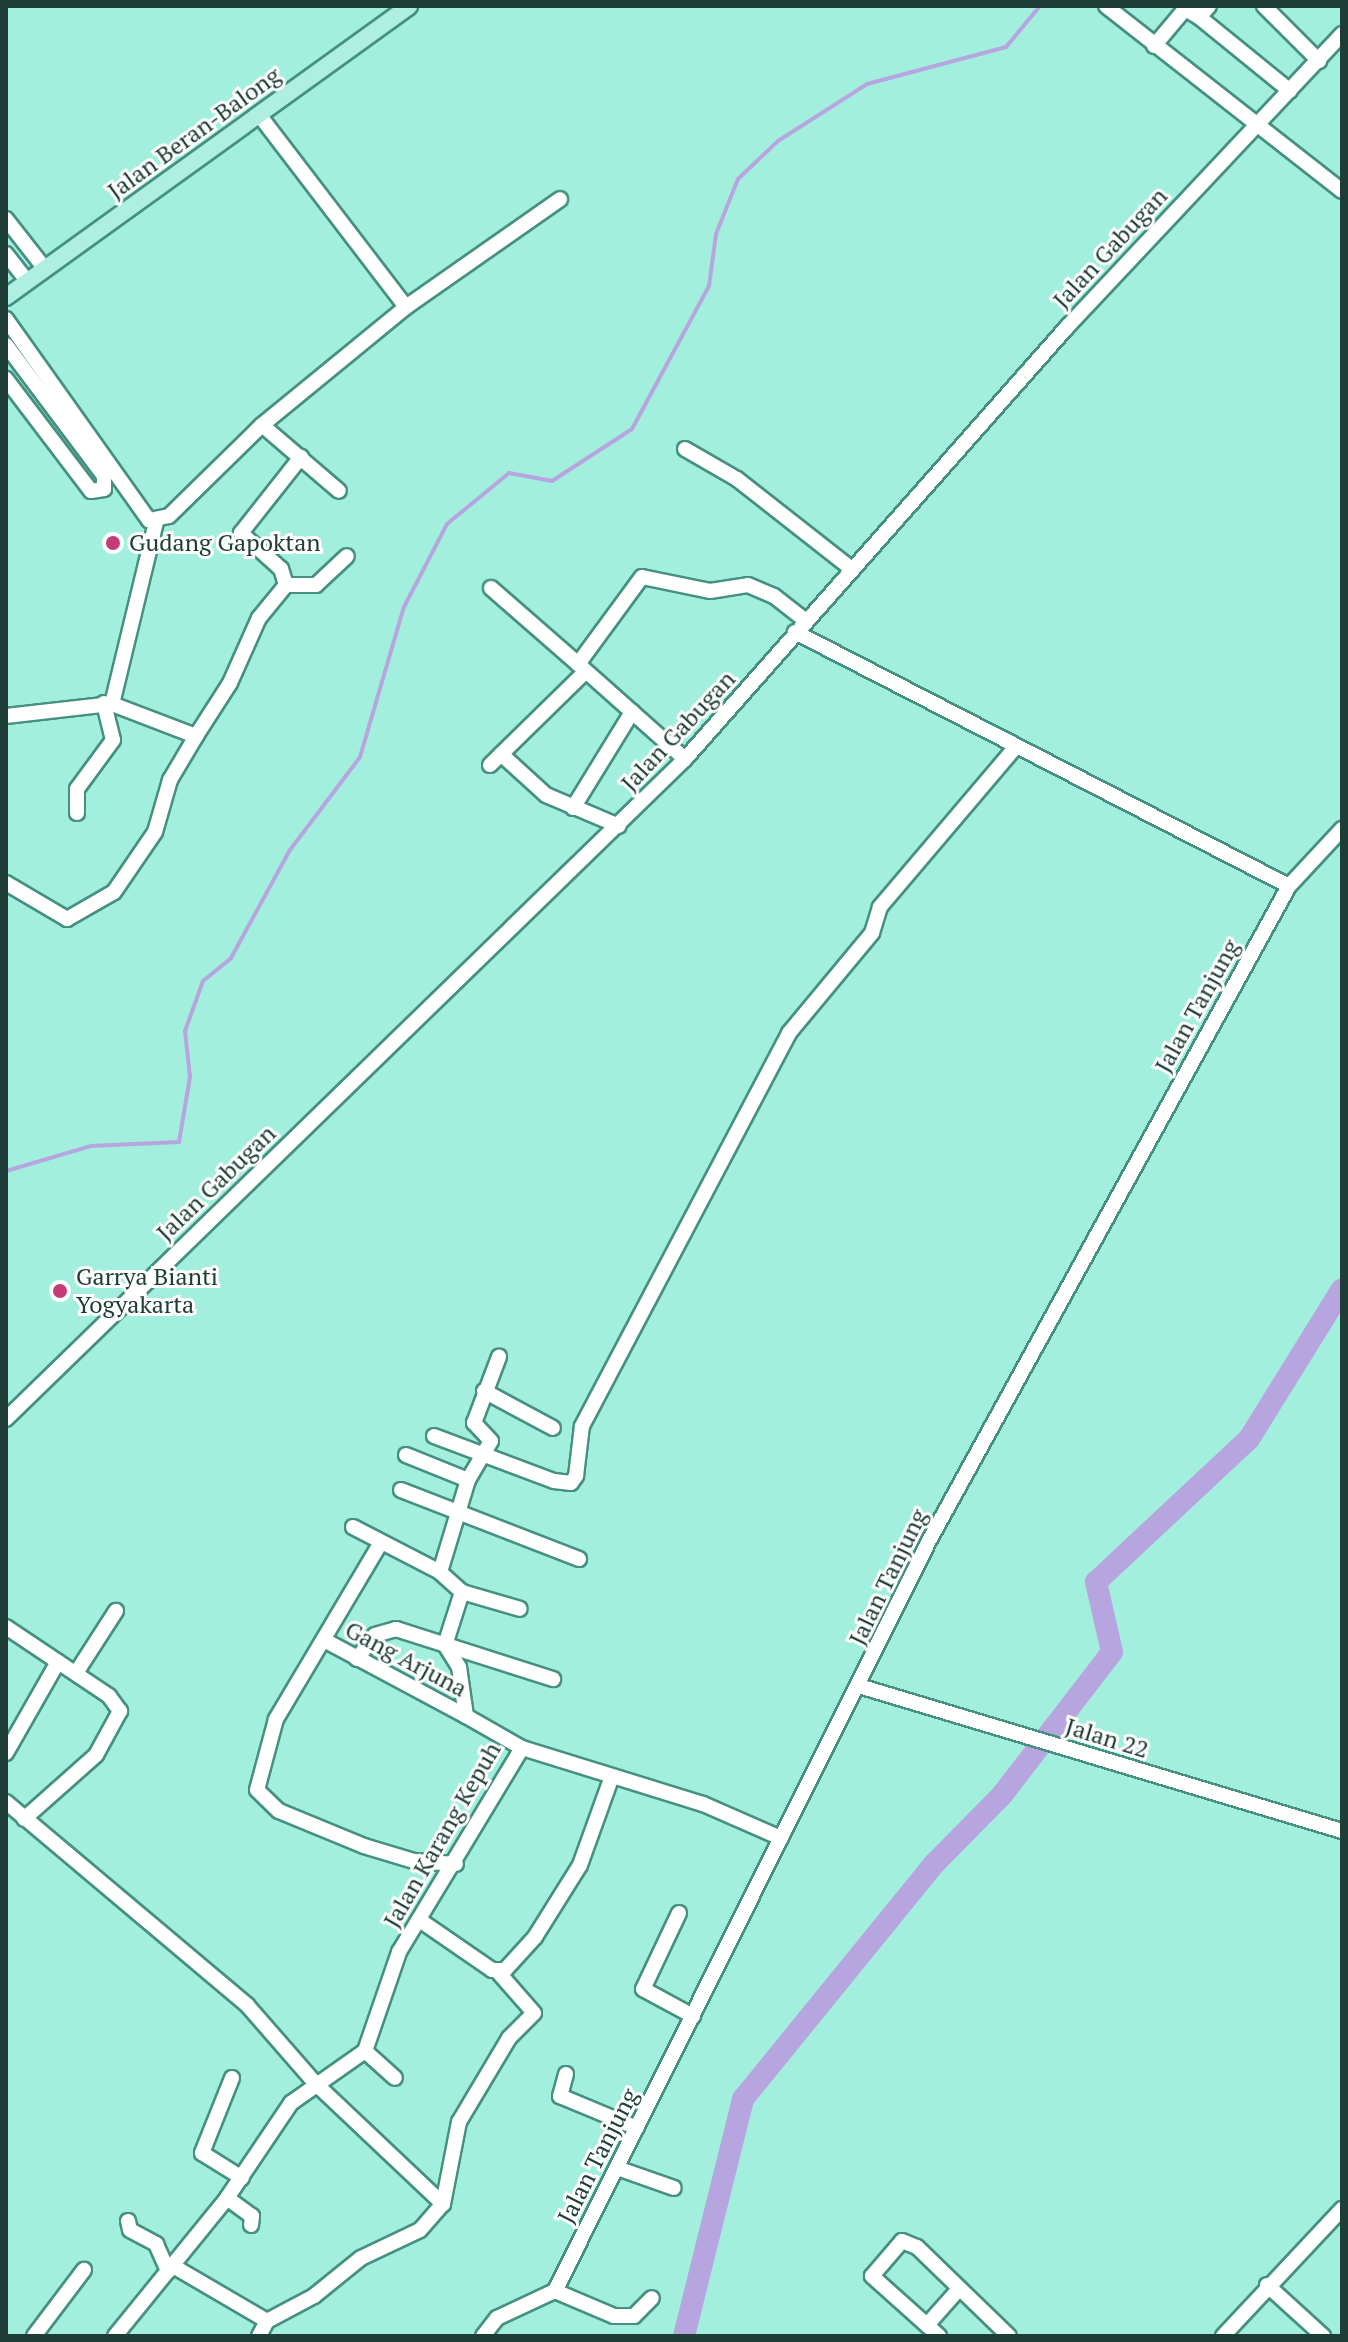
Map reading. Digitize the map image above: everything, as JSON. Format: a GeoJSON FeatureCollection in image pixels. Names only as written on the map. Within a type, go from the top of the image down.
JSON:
{"type":"FeatureCollection","features":[{"type":"Feature","properties":{"kind":"main road","name":"Jalan Beran-Balong"},"geometry":{"type":"LineString","coordinates":[[6,297],[409,6]]}},
{"type":"Feature","properties":{"kind":"street"},"geometry":{"type":"LineString","coordinates":[[1106,6],[1254,127],[1342,191]]}},
{"type":"Feature","properties":{"kind":"street"},"geometry":{"type":"LineString","coordinates":[[1264,6],[1319,61]]}},
{"type":"Feature","properties":{"kind":"street"},"geometry":{"type":"LineString","coordinates":[[1154,46],[1185,9],[1204,11],[1290,91]]}},
{"type":"Feature","properties":{"kind":"street","name":"Jalan Gabugan"},"geometry":{"type":"LineString","coordinates":[[6,1419],[685,759],[800,626],[1254,127],[1319,61],[1336,53],[1342,34]]}},
{"type":"Feature","properties":{"kind":"street"},"geometry":{"type":"LineString","coordinates":[[260,116],[406,307]]}},
{"type":"Feature","properties":{"kind":"street"},"geometry":{"type":"LineString","coordinates":[[77,813],[77,789],[113,740],[108,703],[156,522],[262,425],[406,307],[560,199]]}},
{"type":"Feature","properties":{"kind":"street"},"geometry":{"type":"LineString","coordinates":[[6,219],[45,269]]}},
{"type":"Feature","properties":{"kind":"street"},"geometry":{"type":"LineString","coordinates":[[6,254],[27,281]]}},
{"type":"Feature","properties":{"kind":"street"},"geometry":{"type":"LineString","coordinates":[[6,319],[144,515],[156,522]]}},
{"type":"Feature","properties":{"kind":"street"},"geometry":{"type":"LineString","coordinates":[[6,345],[104,476],[104,489],[91,491],[6,379]]}},
{"type":"Feature","properties":{"kind":"street"},"geometry":{"type":"LineString","coordinates":[[262,425],[339,491]]}},
{"type":"Feature","properties":{"kind":"street"},"geometry":{"type":"LineString","coordinates":[[685,449],[737,479],[853,570]]}},
{"type":"Feature","properties":{"kind":"street"},"geometry":{"type":"LineString","coordinates":[[286,585],[281,569],[244,537],[242,526],[301,457]]}},
{"type":"Feature","properties":{"kind":"street"},"geometry":{"type":"LineString","coordinates":[[286,585],[316,585],[347,556]]}},
{"type":"Feature","properties":{"kind":"street"},"geometry":{"type":"LineString","coordinates":[[619,826],[546,795],[496,760],[581,668],[647,574],[710,591],[745,584],[774,596],[800,626],[1015,748],[1289,886]]}},
{"type":"Feature","properties":{"kind":"street"},"geometry":{"type":"LineString","coordinates":[[6,883],[67,919],[114,892],[155,832],[170,780],[230,683],[259,618],[286,585]]}},
{"type":"Feature","properties":{"kind":"street"},"geometry":{"type":"LineString","coordinates":[[491,588],[685,759]]}},
{"type":"Feature","properties":{"kind":"street"},"geometry":{"type":"LineString","coordinates":[[6,716],[108,703],[196,736]]}},
{"type":"Feature","properties":{"kind":"street"},"geometry":{"type":"LineString","coordinates":[[573,808],[632,712]]}},
{"type":"Feature","properties":{"kind":"street"},"geometry":{"type":"LineString","coordinates":[[434,1436],[571,1483],[578,1436],[789,1033],[867,939],[880,907],[1015,748]]}},
{"type":"Feature","properties":{"kind":"street","name":"Jalan Tanjung"},"geometry":{"type":"LineString","coordinates":[[555,2291],[930,1539],[1289,886],[1342,829]]}},
{"type":"Feature","properties":{"kind":"street"},"geometry":{"type":"LineString","coordinates":[[440,1572],[468,1480],[491,1441],[474,1423],[499,1357]]}},
{"type":"Feature","properties":{"kind":"street"},"geometry":{"type":"LineString","coordinates":[[484,1391],[553,1428]]}},
{"type":"Feature","properties":{"kind":"street"},"geometry":{"type":"LineString","coordinates":[[406,1455],[468,1480]]}},
{"type":"Feature","properties":{"kind":"street"},"geometry":{"type":"LineString","coordinates":[[401,1490],[457,1515],[579,1559]]}},
{"type":"Feature","properties":{"kind":"street"},"geometry":{"type":"LineString","coordinates":[[353,1527],[380,1544],[440,1572],[462,1592],[520,1609]]}},
{"type":"Feature","properties":{"kind":"street"},"geometry":{"type":"LineString","coordinates":[[380,1544],[326,1641],[276,1719],[257,1790],[279,1811],[364,1846],[414,1861],[456,1864]]}},
{"type":"Feature","properties":{"kind":"street"},"geometry":{"type":"LineString","coordinates":[[445,1645],[462,1592]]}},
{"type":"Feature","properties":{"kind":"street"},"geometry":{"type":"LineString","coordinates":[[76,1673],[116,1611]]}},
{"type":"Feature","properties":{"kind":"street"},"geometry":{"type":"LineString","coordinates":[[6,1627],[118,1703],[118,1718],[96,1755],[24,1819]]}},
{"type":"Feature","properties":{"kind":"street"},"geometry":{"type":"LineString","coordinates":[[357,1659],[375,1635],[396,1629],[553,1679]]}},
{"type":"Feature","properties":{"kind":"street","name":"Gang Arjuna"},"geometry":{"type":"LineString","coordinates":[[326,1641],[466,1716]]}},
{"type":"Feature","properties":{"kind":"street","name":"Jalan Karang Kepuh"},"geometry":{"type":"LineString","coordinates":[[365,2051],[391,1969],[522,1748],[466,1716],[459,1667],[445,1645]]}},
{"type":"Feature","properties":{"kind":"street"},"geometry":{"type":"LineString","coordinates":[[6,1753],[58,1662]]}},
{"type":"Feature","properties":{"kind":"street","name":"Jalan 22"},"geometry":{"type":"LineString","coordinates":[[859,1686],[1342,1831]]}},
{"type":"Feature","properties":{"kind":"street"},"geometry":{"type":"LineString","coordinates":[[522,1748],[611,1779],[703,1804],[781,1838]]}},
{"type":"Feature","properties":{"kind":"street"},"geometry":{"type":"LineString","coordinates":[[499,1973],[535,1937],[580,1865],[611,1779]]}},
{"type":"Feature","properties":{"kind":"street"},"geometry":{"type":"LineString","coordinates":[[6,1802],[247,2005],[316,2084],[443,2204]]}},
{"type":"Feature","properties":{"kind":"street"},"geometry":{"type":"LineString","coordinates":[[679,1913],[643,1989],[693,2016]]}},
{"type":"Feature","properties":{"kind":"street"},"geometry":{"type":"LineString","coordinates":[[259,2336],[267,2321],[304,2303],[384,2244],[420,2230],[443,2204],[459,2122],[509,2038],[534,2013],[499,1973],[421,1921]]}},
{"type":"Feature","properties":{"kind":"street"},"geometry":{"type":"LineString","coordinates":[[115,2336],[227,2198],[277,2121],[316,2084],[365,2051],[395,2078]]}},
{"type":"Feature","properties":{"kind":"street"},"geometry":{"type":"LineString","coordinates":[[566,2074],[560,2096],[637,2128]]}},
{"type":"Feature","properties":{"kind":"street"},"geometry":{"type":"LineString","coordinates":[[232,2078],[202,2153],[242,2178]]}},
{"type":"Feature","properties":{"kind":"street"},"geometry":{"type":"LineString","coordinates":[[617,2168],[674,2188]]}},
{"type":"Feature","properties":{"kind":"street"},"geometry":{"type":"LineString","coordinates":[[227,2198],[252,2216],[251,2225]]}},
{"type":"Feature","properties":{"kind":"street"},"geometry":{"type":"LineString","coordinates":[[1223,2336],[1267,2285],[1341,2213]]}},
{"type":"Feature","properties":{"kind":"street"},"geometry":{"type":"LineString","coordinates":[[128,2221],[130,2230],[156,2244],[171,2268],[267,2321]]}},
{"type":"Feature","properties":{"kind":"street"},"geometry":{"type":"LineString","coordinates":[[939,2336],[872,2276],[877,2266],[902,2241],[911,2241],[1009,2336]]}},
{"type":"Feature","properties":{"kind":"street"},"geometry":{"type":"LineString","coordinates":[[34,2336],[84,2270]]}},
{"type":"Feature","properties":{"kind":"street"},"geometry":{"type":"LineString","coordinates":[[1267,2285],[1323,2336]]}},
{"type":"Feature","properties":{"kind":"street"},"geometry":{"type":"LineString","coordinates":[[927,2325],[959,2289]]}},
{"type":"Feature","properties":{"kind":"street"},"geometry":{"type":"LineString","coordinates":[[483,2336],[497,2318],[555,2291],[614,2316],[634,2316],[652,2298]]}},
{"type":"Feature","properties":{"kind":"waterway"},"geometry":{"type":"LineString","coordinates":[[6,1171],[91,1146],[179,1142],[190,1077],[185,1031],[203,981],[231,958],[290,850],[360,757],[404,607],[447,524],[509,473],[552,481],[632,429],[709,286],[716,234],[738,179],[778,141],[867,84],[1006,47],[1040,6]]}},
{"type":"Feature","properties":{"kind":"waterway"},"geometry":{"type":"LineString","coordinates":[[684,2336],[743,2099],[935,1863],[1002,1795],[1112,1652],[1096,1582],[1249,1439],[1342,1289]]}},
{"type":"Feature","properties":{"kind":"place","name":"Gudang Gapoktan"},"geometry":{"type":"Point","coordinates":[113,543]}},
{"type":"Feature","properties":{"kind":"place","name":"Garrya Bianti Yogyakarta"},"geometry":{"type":"Point","coordinates":[60,1291]}}]}
